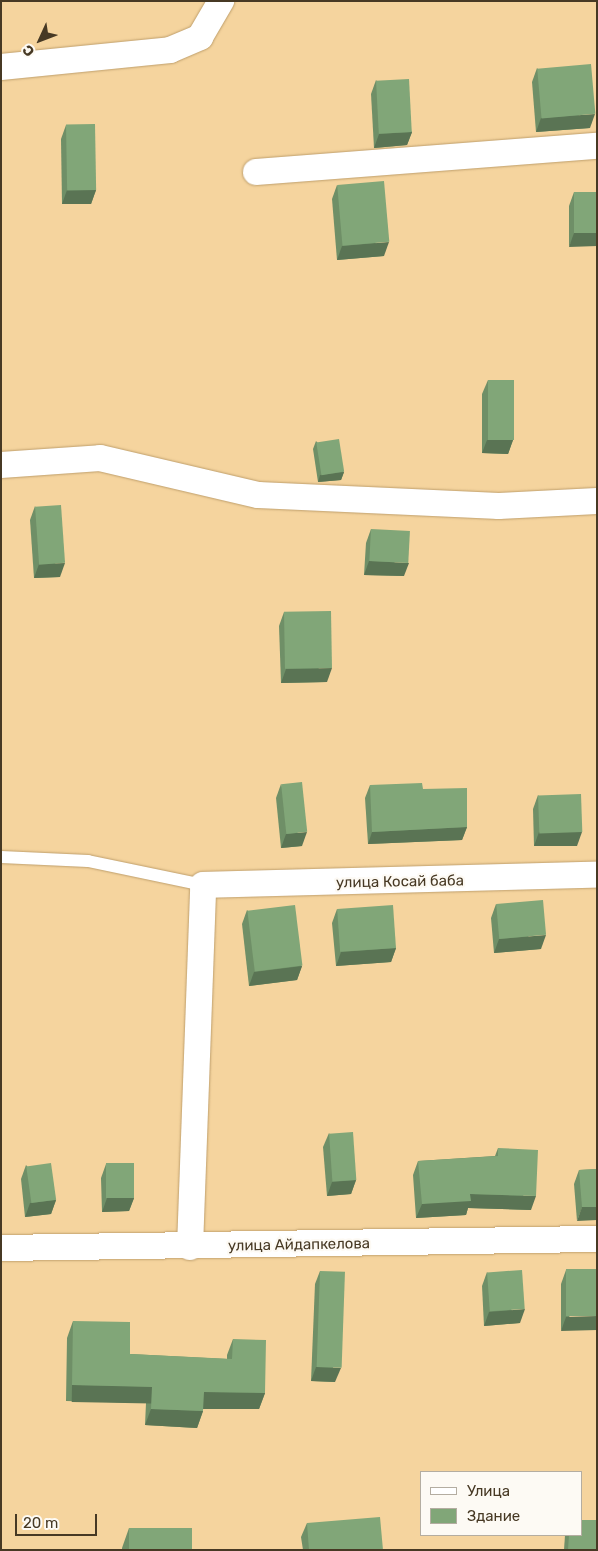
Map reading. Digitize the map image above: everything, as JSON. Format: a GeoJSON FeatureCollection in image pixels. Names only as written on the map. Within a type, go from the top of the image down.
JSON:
{"type":"FeatureCollection","features":[{"type":"Feature","properties":{"kind":"street"},"geometry":{"type":"LineString","coordinates":[[1,67],[170,50],[200,37],[221,1]]}},
{"type":"Feature","properties":{"kind":"street"},"geometry":{"type":"LineString","coordinates":[[256,172],[597,146]]}},
{"type":"Feature","properties":{"kind":"street"},"geometry":{"type":"LineString","coordinates":[[1,465],[100,458],[258,494],[499,506],[597,501]]}},
{"type":"Feature","properties":{"kind":"street","name":"улица Косай баба"},"geometry":{"type":"LineString","coordinates":[[203,885],[597,875]]}},
{"type":"Feature","properties":{"kind":"street"},"geometry":{"type":"LineString","coordinates":[[190,1247],[203,885]]}},
{"type":"Feature","properties":{"kind":"street","name":"улица Айдапкелова"},"geometry":{"type":"LineString","coordinates":[[1,1248],[190,1247],[597,1239]]}},
{"type":"Feature","properties":{"kind":"lane"},"geometry":{"type":"LineString","coordinates":[[1,857],[88,861],[203,885]]}},
{"type":"Feature","properties":{"kind":"building"},"geometry":{"type":"Polygon","coordinates":[[[591,64],[595,114],[542,119],[537,69],[591,64]]]}},
{"type":"Feature","properties":{"kind":"building"},"geometry":{"type":"Polygon","coordinates":[[[409,79],[412,132],[379,134],[376,81],[409,79]]]}},
{"type":"Feature","properties":{"kind":"building"},"geometry":{"type":"Polygon","coordinates":[[[95,124],[96,190],[67,190],[66,125],[95,124]]]}},
{"type":"Feature","properties":{"kind":"building"},"geometry":{"type":"Polygon","coordinates":[[[384,181],[389,242],[342,246],[337,185],[384,181]]]}},
{"type":"Feature","properties":{"kind":"building"},"geometry":{"type":"Polygon","coordinates":[[[574,192],[597,192],[597,233],[574,233],[574,192]]]}},
{"type":"Feature","properties":{"kind":"building"},"geometry":{"type":"Polygon","coordinates":[[[488,380],[514,380],[514,440],[488,440],[488,380]]]}},
{"type":"Feature","properties":{"kind":"building"},"geometry":{"type":"Polygon","coordinates":[[[339,439],[344,472],[321,475],[316,443],[339,439]]]}},
{"type":"Feature","properties":{"kind":"building"},"geometry":{"type":"Polygon","coordinates":[[[61,505],[65,563],[39,565],[35,507],[61,505]]]}},
{"type":"Feature","properties":{"kind":"building"},"geometry":{"type":"Polygon","coordinates":[[[371,529],[410,531],[408,563],[369,561],[371,529]]]}},
{"type":"Feature","properties":{"kind":"building"},"geometry":{"type":"Polygon","coordinates":[[[331,611],[332,668],[285,669],[284,612],[331,611]]]}},
{"type":"Feature","properties":{"kind":"building"},"geometry":{"type":"Polygon","coordinates":[[[302,782],[307,832],[286,834],[281,784],[302,782]]]}},
{"type":"Feature","properties":{"kind":"building"},"geometry":{"type":"Polygon","coordinates":[[[422,783],[423,789],[467,788],[467,827],[372,832],[370,785],[422,783]]]}},
{"type":"Feature","properties":{"kind":"building"},"geometry":{"type":"Polygon","coordinates":[[[581,794],[582,832],[539,833],[538,796],[581,794]]]}},
{"type":"Feature","properties":{"kind":"building"},"geometry":{"type":"Polygon","coordinates":[[[543,900],[546,935],[499,939],[496,904],[543,900]]]}},
{"type":"Feature","properties":{"kind":"building"},"geometry":{"type":"Polygon","coordinates":[[[295,905],[302,966],[255,971],[247,911],[295,905]]]}},
{"type":"Feature","properties":{"kind":"building"},"geometry":{"type":"Polygon","coordinates":[[[393,905],[396,948],[340,952],[337,909],[393,905]]]}},
{"type":"Feature","properties":{"kind":"building"},"geometry":{"type":"Polygon","coordinates":[[[353,1132],[356,1180],[332,1182],[329,1134],[353,1132]]]}},
{"type":"Feature","properties":{"kind":"building"},"geometry":{"type":"Polygon","coordinates":[[[498,1148],[538,1150],[536,1196],[470,1194],[471,1201],[422,1204],[418,1161],[498,1156],[498,1148]]]}},
{"type":"Feature","properties":{"kind":"building"},"geometry":{"type":"Polygon","coordinates":[[[51,1163],[56,1200],[31,1203],[26,1166],[51,1163]]]}},
{"type":"Feature","properties":{"kind":"building"},"geometry":{"type":"Polygon","coordinates":[[[106,1163],[134,1163],[134,1198],[106,1198],[106,1163]]]}},
{"type":"Feature","properties":{"kind":"building"},"geometry":{"type":"Polygon","coordinates":[[[597,1169],[597,1207],[582,1207],[579,1170],[597,1169]]]}},
{"type":"Feature","properties":{"kind":"building"},"geometry":{"type":"Polygon","coordinates":[[[566,1269],[597,1269],[597,1316],[566,1316],[566,1269]]]}},
{"type":"Feature","properties":{"kind":"building"},"geometry":{"type":"Polygon","coordinates":[[[522,1270],[525,1309],[490,1311],[487,1272],[522,1270]]]}},
{"type":"Feature","properties":{"kind":"building"},"geometry":{"type":"Polygon","coordinates":[[[320,1271],[345,1272],[342,1368],[317,1367],[320,1271]]]}},
{"type":"Feature","properties":{"kind":"building"},"geometry":{"type":"Polygon","coordinates":[[[73,1321],[130,1322],[130,1354],[232,1359],[233,1339],[266,1340],[265,1393],[204,1392],[203,1411],[151,1409],[152,1387],[72,1385],[73,1321]]]}},
{"type":"Feature","properties":{"kind":"building"},"geometry":{"type":"Polygon","coordinates":[[[380,1517],[383,1550],[309,1550],[307,1523],[380,1517]]]}},
{"type":"Feature","properties":{"kind":"building"},"geometry":{"type":"Polygon","coordinates":[[[583,1520],[597,1520],[597,1550],[568,1550],[569,1536],[583,1536],[583,1520]]]}},
{"type":"Feature","properties":{"kind":"building"},"geometry":{"type":"Polygon","coordinates":[[[129,1528],[192,1528],[192,1550],[129,1550],[129,1528]]]}}]}
